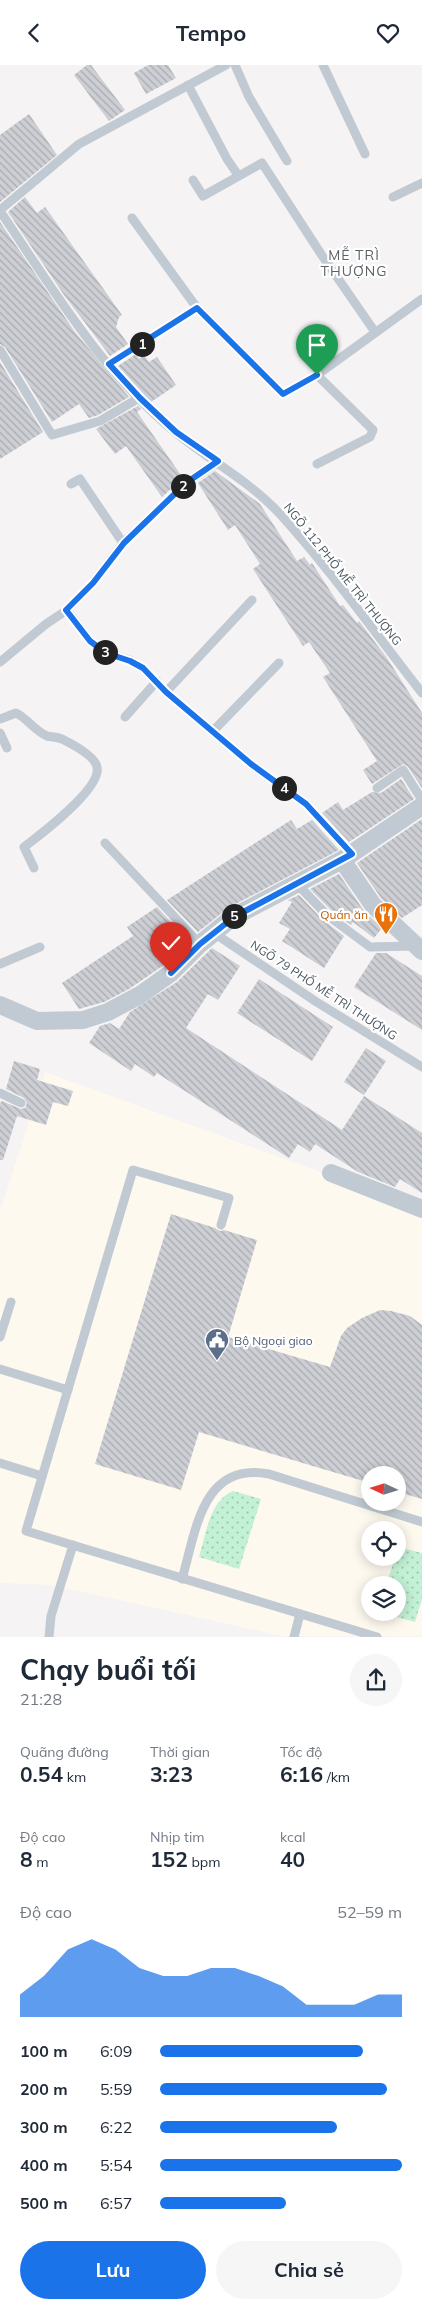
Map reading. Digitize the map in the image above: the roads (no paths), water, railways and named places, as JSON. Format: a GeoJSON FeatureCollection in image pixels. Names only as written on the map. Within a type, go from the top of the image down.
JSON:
{"type":"FeatureCollection","features":[{"type":"Feature","properties":{"kind":"street"},"geometry":{"type":"LineString","coordinates":[[0,1005],[37,1021],[83,1019],[108,1011],[140,995],[171,973],[200,944],[234,917],[347,857],[422,806]]}},
{"type":"Feature","properties":{"kind":"street"},"geometry":{"type":"LineString","coordinates":[[347,857],[373,905],[419,948]]}},
{"type":"Feature","properties":{"kind":"street"},"geometry":{"type":"LineString","coordinates":[[332,1173],[422,1209]]}},
{"type":"Feature","properties":{"kind":"lane"},"geometry":{"type":"LineString","coordinates":[[0,210],[79,144],[226,65]]}},
{"type":"Feature","properties":{"kind":"lane"},"geometry":{"type":"LineString","coordinates":[[235,65],[249,97],[287,161]]}},
{"type":"Feature","properties":{"kind":"lane"},"geometry":{"type":"LineString","coordinates":[[323,65],[365,154]]}},
{"type":"Feature","properties":{"kind":"lane"},"geometry":{"type":"LineString","coordinates":[[188,85],[227,159],[238,175]]}},
{"type":"Feature","properties":{"kind":"lane"},"geometry":{"type":"LineString","coordinates":[[193,180],[203,196],[262,163],[321,254],[375,332]]}},
{"type":"Feature","properties":{"kind":"lane"},"geometry":{"type":"LineString","coordinates":[[393,197],[422,183]]}},
{"type":"Feature","properties":{"kind":"lane","name":"NGÕ 112 PHỐ MỄ TRÌ THƯỢNG"},"geometry":{"type":"LineString","coordinates":[[0,210],[64,307],[109,364],[140,398],[176,432],[242,479],[278,513],[422,693]]}},
{"type":"Feature","properties":{"kind":"lane"},"geometry":{"type":"LineString","coordinates":[[132,218],[197,308],[283,394],[317,375],[422,299]]}},
{"type":"Feature","properties":{"kind":"lane"},"geometry":{"type":"LineString","coordinates":[[109,364],[197,308]]}},
{"type":"Feature","properties":{"kind":"lane"},"geometry":{"type":"LineString","coordinates":[[0,350],[52,435],[100,421],[140,398]]}},
{"type":"Feature","properties":{"kind":"lane"},"geometry":{"type":"LineString","coordinates":[[317,375],[373,430],[370,437],[317,464]]}},
{"type":"Feature","properties":{"kind":"lane"},"geometry":{"type":"LineString","coordinates":[[0,662],[66,610],[93,583],[124,543],[186,483],[218,461]]}},
{"type":"Feature","properties":{"kind":"lane"},"geometry":{"type":"LineString","coordinates":[[70,484],[80,479],[124,543]]}},
{"type":"Feature","properties":{"kind":"lane"},"geometry":{"type":"LineString","coordinates":[[166,692],[252,600]]}},
{"type":"Feature","properties":{"kind":"lane"},"geometry":{"type":"LineString","coordinates":[[66,610],[90,641],[106,653],[130,661],[143,668],[166,692],[214,730],[251,764],[306,804],[347,857]]}},
{"type":"Feature","properties":{"kind":"lane"},"geometry":{"type":"LineString","coordinates":[[214,730],[279,663]]}},
{"type":"Feature","properties":{"kind":"lane"},"geometry":{"type":"LineString","coordinates":[[125,717],[157,681]]}},
{"type":"Feature","properties":{"kind":"lane"},"geometry":{"type":"LineString","coordinates":[[0,719],[16,713],[46,735],[60,738],[84,753],[97,766],[98,775],[69,812],[24,847],[34,868]]}},
{"type":"Feature","properties":{"kind":"lane"},"geometry":{"type":"LineString","coordinates":[[0,733],[7,748]]}},
{"type":"Feature","properties":{"kind":"lane"},"geometry":{"type":"LineString","coordinates":[[377,789],[403,770],[422,800]]}},
{"type":"Feature","properties":{"kind":"lane"},"geometry":{"type":"LineString","coordinates":[[105,843],[200,944]]}},
{"type":"Feature","properties":{"kind":"lane"},"geometry":{"type":"LineString","coordinates":[[296,883],[327,915],[370,947],[419,948]]}},
{"type":"Feature","properties":{"kind":"lane","name":"NGÕ 79 PHỐ MỄ TRÌ THƯỢNG"},"geometry":{"type":"LineString","coordinates":[[214,933],[315,1001],[422,1067]]}},
{"type":"Feature","properties":{"kind":"lane"},"geometry":{"type":"LineString","coordinates":[[0,964],[40,947]]}},
{"type":"Feature","properties":{"kind":"lane"},"geometry":{"type":"LineString","coordinates":[[0,1093],[21,1103]]}},
{"type":"Feature","properties":{"kind":"lane"},"geometry":{"type":"LineString","coordinates":[[221,1225],[229,1198],[134,1170],[26,1531],[378,1637]]}},
{"type":"Feature","properties":{"kind":"lane"},"geometry":{"type":"LineString","coordinates":[[0,1337],[11,1302]]}},
{"type":"Feature","properties":{"kind":"lane"},"geometry":{"type":"LineString","coordinates":[[0,1369],[68,1390]]}},
{"type":"Feature","properties":{"kind":"lane"},"geometry":{"type":"LineString","coordinates":[[0,1463],[42,1475]]}},
{"type":"Feature","properties":{"kind":"lane"},"geometry":{"type":"LineString","coordinates":[[182,1579],[201,1512],[209,1496],[222,1481],[238,1473],[253,1471],[269,1474],[422,1522]]}},
{"type":"Feature","properties":{"kind":"lane"},"geometry":{"type":"LineString","coordinates":[[49,1637],[51,1615],[73,1545]]}},
{"type":"Feature","properties":{"kind":"lane"},"geometry":{"type":"LineString","coordinates":[[294,1637],[300,1615]]}},
{"type":"Feature","properties":{"kind":"place","name":"Quán ăn"},"geometry":{"type":"Point","coordinates":[386,935]}},
{"type":"Feature","properties":{"kind":"place","name":"Bộ Ngoại giao"},"geometry":{"type":"Point","coordinates":[217,1361]}},
{"type":"Feature","properties":{"kind":"district","name":"MỄ TRÌ THƯỢNG"},"geometry":{"type":"Point","coordinates":[354,263]}}]}
